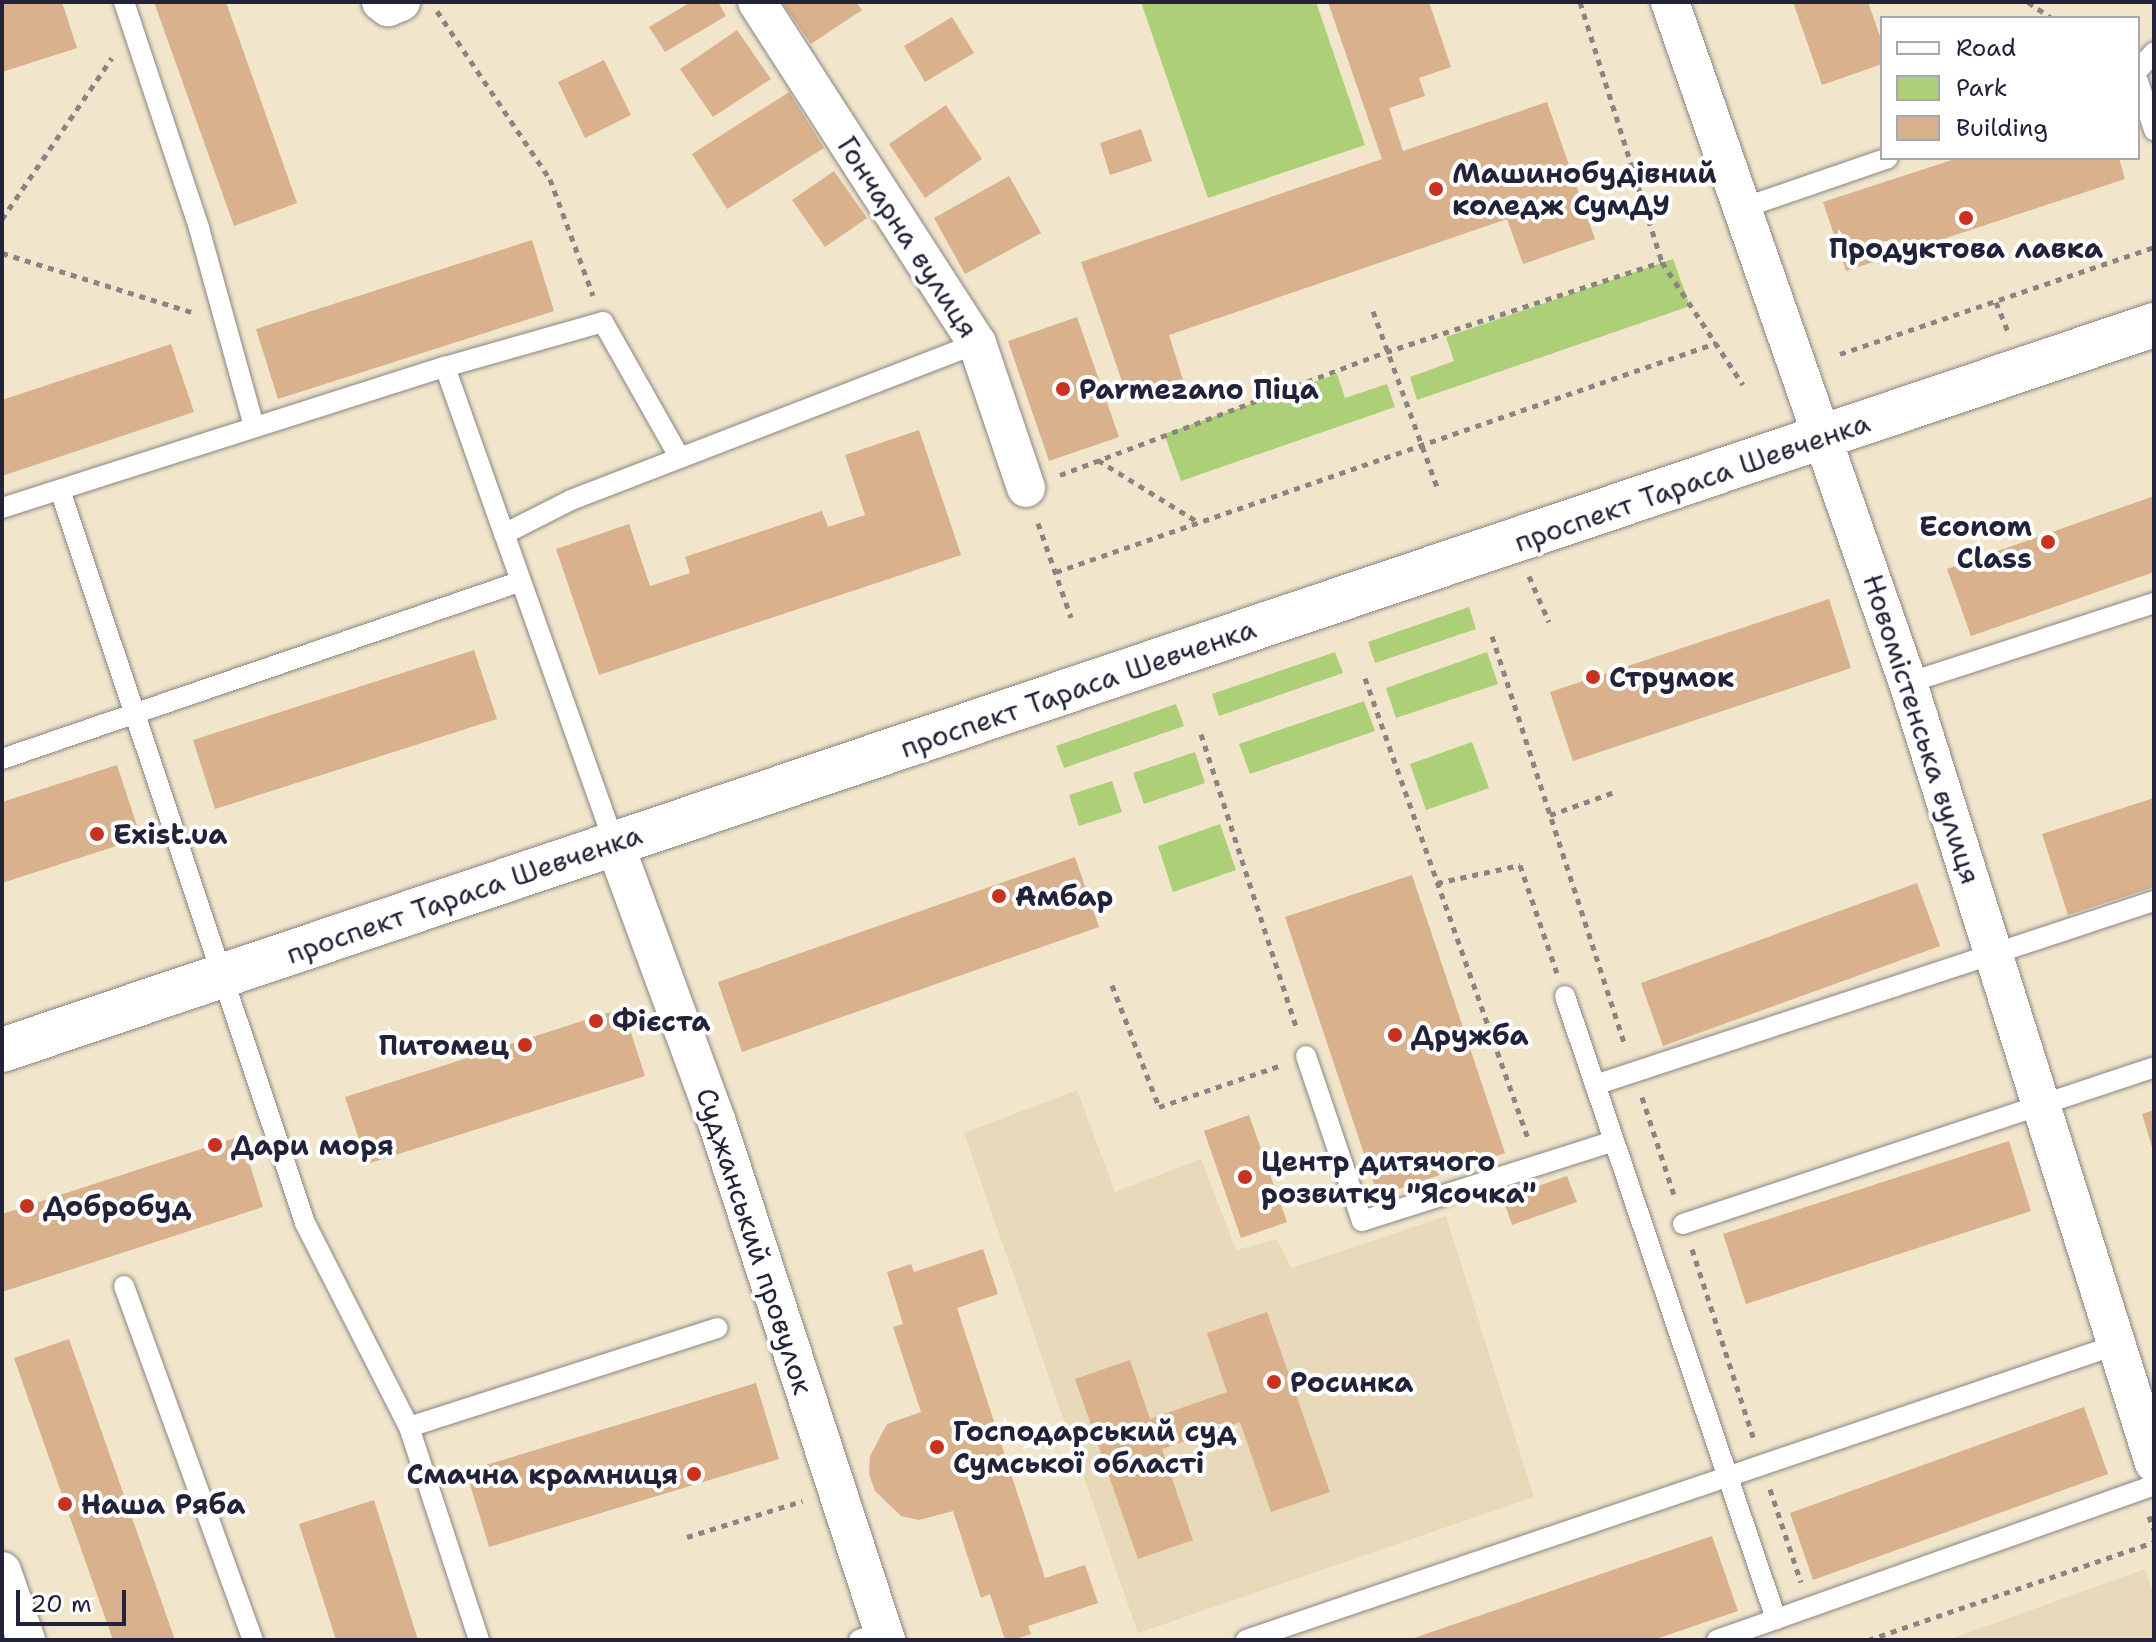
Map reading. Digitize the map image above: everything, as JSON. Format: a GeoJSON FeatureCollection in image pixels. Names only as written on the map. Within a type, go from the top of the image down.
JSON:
{"type":"FeatureCollection","features":[{"type":"Feature","properties":{"kind":"main road","name":"проспект Тараса Шевченка"},"geometry":{"type":"LineString","coordinates":[[2,1050],[2154,325]]}},
{"type":"Feature","properties":{"kind":"street"},"geometry":{"type":"LineString","coordinates":[[381,2],[388,7],[401,2]]}},
{"type":"Feature","properties":{"kind":"street","name":"Гончарна вулиця"},"geometry":{"type":"LineString","coordinates":[[757,2],[977,343],[1026,488]]}},
{"type":"Feature","properties":{"kind":"street","name":"Новомістенська вулиця"},"geometry":{"type":"LineString","coordinates":[[1670,2],[1825,437],[1908,683],[2116,1345],[2144,1398],[2154,1463]]}},
{"type":"Feature","properties":{"kind":"street","name":"Суджанський провулок"},"geometry":{"type":"LineString","coordinates":[[615,845],[717,1122],[837,1490],[876,1637]]}},
{"type":"Feature","properties":{"kind":"street"},"geometry":{"type":"LineString","coordinates":[[2,1571],[26,1640]]}},
{"type":"Feature","properties":{"kind":"lane"},"geometry":{"type":"LineString","coordinates":[[124,2],[226,323],[254,426]]}},
{"type":"Feature","properties":{"kind":"lane"},"geometry":{"type":"LineString","coordinates":[[2140,68],[2154,52]]}},
{"type":"Feature","properties":{"kind":"lane"},"geometry":{"type":"LineString","coordinates":[[2140,87],[2154,130]]}},
{"type":"Feature","properties":{"kind":"lane"},"geometry":{"type":"LineString","coordinates":[[1743,208],[1882,160]]}},
{"type":"Feature","properties":{"kind":"lane"},"geometry":{"type":"LineString","coordinates":[[2,508],[254,426],[603,322],[680,458]]}},
{"type":"Feature","properties":{"kind":"lane"},"geometry":{"type":"LineString","coordinates":[[504,534],[571,500],[977,343]]}},
{"type":"Feature","properties":{"kind":"lane"},"geometry":{"type":"LineString","coordinates":[[445,367],[615,845]]}},
{"type":"Feature","properties":{"kind":"lane"},"geometry":{"type":"LineString","coordinates":[[60,490],[305,1223],[409,1427],[479,1640]]}},
{"type":"Feature","properties":{"kind":"lane"},"geometry":{"type":"LineString","coordinates":[[2,759],[137,716],[519,582]]}},
{"type":"Feature","properties":{"kind":"lane"},"geometry":{"type":"LineString","coordinates":[[1908,683],[2154,603]]}},
{"type":"Feature","properties":{"kind":"lane"},"geometry":{"type":"LineString","coordinates":[[1595,1085],[1994,951],[2154,901]]}},
{"type":"Feature","properties":{"kind":"lane"},"geometry":{"type":"LineString","coordinates":[[1565,996],[1776,1619]]}},
{"type":"Feature","properties":{"kind":"lane"},"geometry":{"type":"LineString","coordinates":[[1306,1056],[1362,1221],[1614,1141]]}},
{"type":"Feature","properties":{"kind":"lane"},"geometry":{"type":"LineString","coordinates":[[1683,1224],[2154,1067]]}},
{"type":"Feature","properties":{"kind":"lane"},"geometry":{"type":"LineString","coordinates":[[124,1286],[253,1640]]}},
{"type":"Feature","properties":{"kind":"lane"},"geometry":{"type":"LineString","coordinates":[[409,1427],[718,1328]]}},
{"type":"Feature","properties":{"kind":"lane"},"geometry":{"type":"LineString","coordinates":[[1246,1640],[2116,1345]]}},
{"type":"Feature","properties":{"kind":"lane"},"geometry":{"type":"LineString","coordinates":[[1717,1640],[2154,1485]]}},
{"type":"Feature","properties":{"kind":"path"},"geometry":{"type":"LineString","coordinates":[[432,2],[550,179],[603,322]]}},
{"type":"Feature","properties":{"kind":"path"},"geometry":{"type":"LineString","coordinates":[[1580,2],[1662,262],[1743,385]]}},
{"type":"Feature","properties":{"kind":"path"},"geometry":{"type":"LineString","coordinates":[[2028,2],[2049,16]]}},
{"type":"Feature","properties":{"kind":"path"},"geometry":{"type":"LineString","coordinates":[[2,219],[133,28]]}},
{"type":"Feature","properties":{"kind":"path"},"geometry":{"type":"LineString","coordinates":[[1840,354],[2154,247]]}},
{"type":"Feature","properties":{"kind":"path"},"geometry":{"type":"LineString","coordinates":[[2,253],[226,323]]}},
{"type":"Feature","properties":{"kind":"path"},"geometry":{"type":"LineString","coordinates":[[1071,617],[1026,488],[1386,352],[1662,262]]}},
{"type":"Feature","properties":{"kind":"path"},"geometry":{"type":"LineString","coordinates":[[1373,311],[1437,487]]}},
{"type":"Feature","properties":{"kind":"path"},"geometry":{"type":"LineString","coordinates":[[1056,572],[1716,343]]}},
{"type":"Feature","properties":{"kind":"path"},"geometry":{"type":"LineString","coordinates":[[1098,460],[1199,522]]}},
{"type":"Feature","properties":{"kind":"path"},"geometry":{"type":"LineString","coordinates":[[1514,542],[1549,622]]}},
{"type":"Feature","properties":{"kind":"path"},"geometry":{"type":"LineString","coordinates":[[1492,636],[1809,1608]]}},
{"type":"Feature","properties":{"kind":"path"},"geometry":{"type":"LineString","coordinates":[[1365,678],[1537,1165]]}},
{"type":"Feature","properties":{"kind":"path"},"geometry":{"type":"LineString","coordinates":[[1112,985],[1159,1107],[1306,1056],[1201,734]]}},
{"type":"Feature","properties":{"kind":"path"},"geometry":{"type":"LineString","coordinates":[[1550,815],[1617,791]]}},
{"type":"Feature","properties":{"kind":"path"},"geometry":{"type":"LineString","coordinates":[[1437,883],[1520,865],[1565,996]]}},
{"type":"Feature","properties":{"kind":"path"},"geometry":{"type":"LineString","coordinates":[[687,1537],[837,1490]]}},
{"type":"Feature","properties":{"kind":"path"},"geometry":{"type":"LineString","coordinates":[[1868,1640],[2154,1542]]}},
{"type":"Feature","properties":{"kind":"shaded area","name":"Росинка"},"geometry":{"type":"Polygon","coordinates":[[[1077,1090],[1115,1192],[1201,1159],[1236,1250],[1277,1239],[1291,1268],[1446,1216],[1534,1497],[1138,1633],[964,1133],[1077,1090]]]}},
{"type":"Feature","properties":{"kind":"shaded area"},"geometry":{"type":"Polygon","coordinates":[[[2145,1569],[2154,1595],[2154,1640],[1948,1640],[2145,1569]]]}},
{"type":"Feature","properties":{"kind":"green space"},"geometry":{"type":"Polygon","coordinates":[[[1141,2],[1316,2],[1365,145],[1208,198],[1141,2]]]}},
{"type":"Feature","properties":{"kind":"green space"},"geometry":{"type":"Polygon","coordinates":[[[1673,259],[1690,306],[1417,400],[1410,377],[1454,361],[1446,337],[1673,259]]]}},
{"type":"Feature","properties":{"kind":"green space"},"geometry":{"type":"Polygon","coordinates":[[[1337,374],[1345,398],[1387,384],[1395,407],[1181,481],[1164,434],[1337,374]]]}},
{"type":"Feature","properties":{"kind":"green space"},"geometry":{"type":"Polygon","coordinates":[[[1469,607],[1476,629],[1375,663],[1368,642],[1469,607]]]}},
{"type":"Feature","properties":{"kind":"green space"},"geometry":{"type":"Polygon","coordinates":[[[1335,652],[1343,673],[1219,716],[1212,694],[1335,652]]]}},
{"type":"Feature","properties":{"kind":"green space"},"geometry":{"type":"Polygon","coordinates":[[[1487,652],[1498,684],[1396,718],[1386,688],[1487,652]]]}},
{"type":"Feature","properties":{"kind":"green space"},"geometry":{"type":"Polygon","coordinates":[[[1364,701],[1375,731],[1250,774],[1239,744],[1364,701]]]}},
{"type":"Feature","properties":{"kind":"green space"},"geometry":{"type":"Polygon","coordinates":[[[1176,704],[1184,726],[1064,768],[1056,746],[1176,704]]]}},
{"type":"Feature","properties":{"kind":"green space"},"geometry":{"type":"Polygon","coordinates":[[[1472,742],[1489,788],[1426,810],[1410,764],[1472,742]]]}},
{"type":"Feature","properties":{"kind":"green space"},"geometry":{"type":"Polygon","coordinates":[[[1195,752],[1205,783],[1144,804],[1133,773],[1195,752]]]}},
{"type":"Feature","properties":{"kind":"green space"},"geometry":{"type":"Polygon","coordinates":[[[1112,781],[1122,812],[1079,826],[1069,795],[1112,781]]]}},
{"type":"Feature","properties":{"kind":"green space"},"geometry":{"type":"Polygon","coordinates":[[[1220,824],[1236,870],[1173,892],[1158,846],[1220,824]]]}},
{"type":"Feature","properties":{"kind":"building"},"geometry":{"type":"Polygon","coordinates":[[[2,2],[62,2],[77,48],[2,72],[2,2]]]}},
{"type":"Feature","properties":{"kind":"building"},"geometry":{"type":"Polygon","coordinates":[[[154,2],[226,2],[297,203],[234,226],[154,2]]]}},
{"type":"Feature","properties":{"kind":"building"},"geometry":{"type":"Polygon","coordinates":[[[691,2],[718,2],[726,16],[665,52],[649,27],[691,2]]]}},
{"type":"Feature","properties":{"kind":"building"},"geometry":{"type":"Polygon","coordinates":[[[782,2],[856,2],[862,10],[811,44],[782,2]]]}},
{"type":"Feature","properties":{"kind":"building","name":"Машинобудівний коледж СумДУ"},"geometry":{"type":"Polygon","coordinates":[[[1328,2],[1429,2],[1451,67],[1419,78],[1425,96],[1389,108],[1403,151],[1547,102],[1595,239],[1523,264],[1507,219],[1169,335],[1183,380],[1128,399],[1081,262],[1382,159],[1328,2]]]}},
{"type":"Feature","properties":{"kind":"building"},"geometry":{"type":"Polygon","coordinates":[[[1793,2],[1868,2],[1880,36],[1880,65],[1822,85],[1793,2]]]}},
{"type":"Feature","properties":{"kind":"building"},"geometry":{"type":"Polygon","coordinates":[[[952,17],[974,53],[925,82],[904,46],[952,17]]]}},
{"type":"Feature","properties":{"kind":"building"},"geometry":{"type":"Polygon","coordinates":[[[737,30],[771,79],[713,117],[680,69],[737,30]]]}},
{"type":"Feature","properties":{"kind":"building"},"geometry":{"type":"Polygon","coordinates":[[[604,60],[631,115],[585,138],[558,82],[604,60]]]}},
{"type":"Feature","properties":{"kind":"building"},"geometry":{"type":"Polygon","coordinates":[[[789,92],[824,148],[727,209],[692,154],[789,92]]]}},
{"type":"Feature","properties":{"kind":"building"},"geometry":{"type":"Polygon","coordinates":[[[946,105],[982,159],[925,198],[889,144],[946,105]]]}},
{"type":"Feature","properties":{"kind":"building"},"geometry":{"type":"Polygon","coordinates":[[[1141,129],[1152,161],[1110,175],[1100,143],[1141,129]]]}},
{"type":"Feature","properties":{"kind":"building"},"geometry":{"type":"Polygon","coordinates":[[[1952,160],[2120,160],[2125,179],[1846,271],[1823,202],[1952,160]]]}},
{"type":"Feature","properties":{"kind":"building"},"geometry":{"type":"Polygon","coordinates":[[[834,171],[867,218],[825,247],[792,200],[834,171]]]}},
{"type":"Feature","properties":{"kind":"building"},"geometry":{"type":"Polygon","coordinates":[[[1009,176],[1041,233],[965,274],[934,218],[1009,176]]]}},
{"type":"Feature","properties":{"kind":"building"},"geometry":{"type":"Polygon","coordinates":[[[532,240],[554,311],[278,399],[256,329],[532,240]]]}},
{"type":"Feature","properties":{"kind":"building","name":"Parmezano Піца"},"geometry":{"type":"Polygon","coordinates":[[[1077,317],[1119,437],[1049,461],[1008,341],[1077,317]]]}},
{"type":"Feature","properties":{"kind":"building"},"geometry":{"type":"Polygon","coordinates":[[[171,344],[194,412],[2,476],[2,400],[171,344]]]}},
{"type":"Feature","properties":{"kind":"building"},"geometry":{"type":"Polygon","coordinates":[[[919,430],[961,555],[599,675],[556,549],[629,524],[650,586],[690,573],[685,557],[822,511],[828,527],[865,515],[845,455],[919,430]]]}},
{"type":"Feature","properties":{"kind":"building"},"geometry":{"type":"Polygon","coordinates":[[[2154,496],[2154,572],[1971,636],[1947,569],[2154,496]]]}},
{"type":"Feature","properties":{"kind":"building"},"geometry":{"type":"Polygon","coordinates":[[[1829,599],[1851,668],[1573,761],[1550,692],[1829,599]]]}},
{"type":"Feature","properties":{"kind":"building"},"geometry":{"type":"Polygon","coordinates":[[[474,650],[497,719],[215,809],[193,740],[474,650]]]}},
{"type":"Feature","properties":{"kind":"building"},"geometry":{"type":"Polygon","coordinates":[[[117,765],[141,838],[2,883],[2,802],[117,765]]]}},
{"type":"Feature","properties":{"kind":"building"},"geometry":{"type":"Polygon","coordinates":[[[2154,798],[2154,887],[2068,915],[2042,834],[2154,798]]]}},
{"type":"Feature","properties":{"kind":"building"},"geometry":{"type":"Polygon","coordinates":[[[1075,857],[1099,927],[742,1052],[718,982],[1075,857]]]}},
{"type":"Feature","properties":{"kind":"building","name":"Дружба"},"geometry":{"type":"Polygon","coordinates":[[[1412,875],[1505,1153],[1378,1196],[1285,917],[1412,875]]]}},
{"type":"Feature","properties":{"kind":"building"},"geometry":{"type":"Polygon","coordinates":[[[1917,883],[1940,946],[1663,1046],[1641,983],[1917,883]]]}},
{"type":"Feature","properties":{"kind":"building"},"geometry":{"type":"Polygon","coordinates":[[[623,1008],[645,1076],[367,1164],[345,1097],[623,1008]]]}},
{"type":"Feature","properties":{"kind":"building"},"geometry":{"type":"Polygon","coordinates":[[[2154,1110],[2154,1150],[2153,1150],[2142,1114],[2154,1110]]]}},
{"type":"Feature","properties":{"kind":"building","name":"Центр дитячого розвитку \"Ясочка\""},"geometry":{"type":"Polygon","coordinates":[[[1249,1115],[1287,1222],[1241,1238],[1204,1131],[1249,1115]]]}},
{"type":"Feature","properties":{"kind":"building"},"geometry":{"type":"Polygon","coordinates":[[[241,1136],[263,1207],[2,1292],[2,1214],[241,1136]]]}},
{"type":"Feature","properties":{"kind":"building"},"geometry":{"type":"Polygon","coordinates":[[[2009,1141],[2031,1211],[1746,1304],[1723,1234],[2009,1141]]]}},
{"type":"Feature","properties":{"kind":"building"},"geometry":{"type":"Polygon","coordinates":[[[1567,1176],[1577,1202],[1512,1225],[1503,1198],[1567,1176]]]}},
{"type":"Feature","properties":{"kind":"building","name":"Господарський суд Сумської області"},"geometry":{"type":"Polygon","coordinates":[[[983,1249],[998,1294],[957,1308],[1045,1578],[1085,1565],[1098,1603],[1028,1626],[1031,1634],[1012,1640],[1005,1640],[990,1594],[981,1598],[953,1511],[919,1520],[901,1516],[875,1491],[869,1474],[870,1456],[887,1424],[921,1412],[893,1327],[903,1324],[887,1272],[911,1264],[914,1272],[983,1249]]]}},
{"type":"Feature","properties":{"kind":"building"},"geometry":{"type":"Polygon","coordinates":[[[1267,1312],[1330,1492],[1271,1512],[1240,1422],[1162,1449],[1193,1540],[1138,1559],[1075,1379],[1130,1360],[1150,1419],[1227,1392],[1207,1333],[1267,1312]]]}},
{"type":"Feature","properties":{"kind":"building"},"geometry":{"type":"Polygon","coordinates":[[[69,1339],[175,1640],[113,1640],[14,1358],[69,1339]]]}},
{"type":"Feature","properties":{"kind":"building"},"geometry":{"type":"Polygon","coordinates":[[[756,1383],[779,1459],[489,1547],[466,1471],[756,1383]]]}},
{"type":"Feature","properties":{"kind":"building"},"geometry":{"type":"Polygon","coordinates":[[[2084,1407],[2108,1474],[1813,1580],[1790,1513],[2084,1407]]]}},
{"type":"Feature","properties":{"kind":"building"},"geometry":{"type":"Polygon","coordinates":[[[374,1500],[418,1640],[336,1640],[299,1524],[374,1500]]]}},
{"type":"Feature","properties":{"kind":"building"},"geometry":{"type":"Polygon","coordinates":[[[1712,1536],[1738,1611],[1653,1640],[1408,1640],[1712,1536]]]}},
{"type":"Feature","properties":{"kind":"place","name":"Машинобудівний коледж СумДУ"},"geometry":{"type":"Point","coordinates":[1436,189]}},
{"type":"Feature","properties":{"kind":"place","name":"Продуктова лавка"},"geometry":{"type":"Point","coordinates":[1966,218]}},
{"type":"Feature","properties":{"kind":"place","name":"Parmezano Піца"},"geometry":{"type":"Point","coordinates":[1063,389]}},
{"type":"Feature","properties":{"kind":"place","name":"Econom Class"},"geometry":{"type":"Point","coordinates":[2048,542]}},
{"type":"Feature","properties":{"kind":"place","name":"Струмок"},"geometry":{"type":"Point","coordinates":[1593,677]}},
{"type":"Feature","properties":{"kind":"place","name":"Exist.ua"},"geometry":{"type":"Point","coordinates":[97,834]}},
{"type":"Feature","properties":{"kind":"place","name":"Амбар"},"geometry":{"type":"Point","coordinates":[999,896]}},
{"type":"Feature","properties":{"kind":"place","name":"Фієста"},"geometry":{"type":"Point","coordinates":[596,1021]}},
{"type":"Feature","properties":{"kind":"place","name":"Дружба"},"geometry":{"type":"Point","coordinates":[1395,1035]}},
{"type":"Feature","properties":{"kind":"place","name":"Питомец"},"geometry":{"type":"Point","coordinates":[525,1045]}},
{"type":"Feature","properties":{"kind":"place","name":"Дари моря"},"geometry":{"type":"Point","coordinates":[215,1145]}},
{"type":"Feature","properties":{"kind":"place","name":"Центр дитячого розвитку \"Ясочка\""},"geometry":{"type":"Point","coordinates":[1245,1177]}},
{"type":"Feature","properties":{"kind":"place","name":"Добробуд"},"geometry":{"type":"Point","coordinates":[27,1206]}},
{"type":"Feature","properties":{"kind":"place","name":"Росинка"},"geometry":{"type":"Point","coordinates":[1274,1382]}},
{"type":"Feature","properties":{"kind":"place","name":"Господарський суд Сумської області"},"geometry":{"type":"Point","coordinates":[937,1447]}},
{"type":"Feature","properties":{"kind":"place","name":"Смачна крамниця"},"geometry":{"type":"Point","coordinates":[694,1474]}},
{"type":"Feature","properties":{"kind":"place","name":"Наша Ряба"},"geometry":{"type":"Point","coordinates":[65,1504]}}]}
